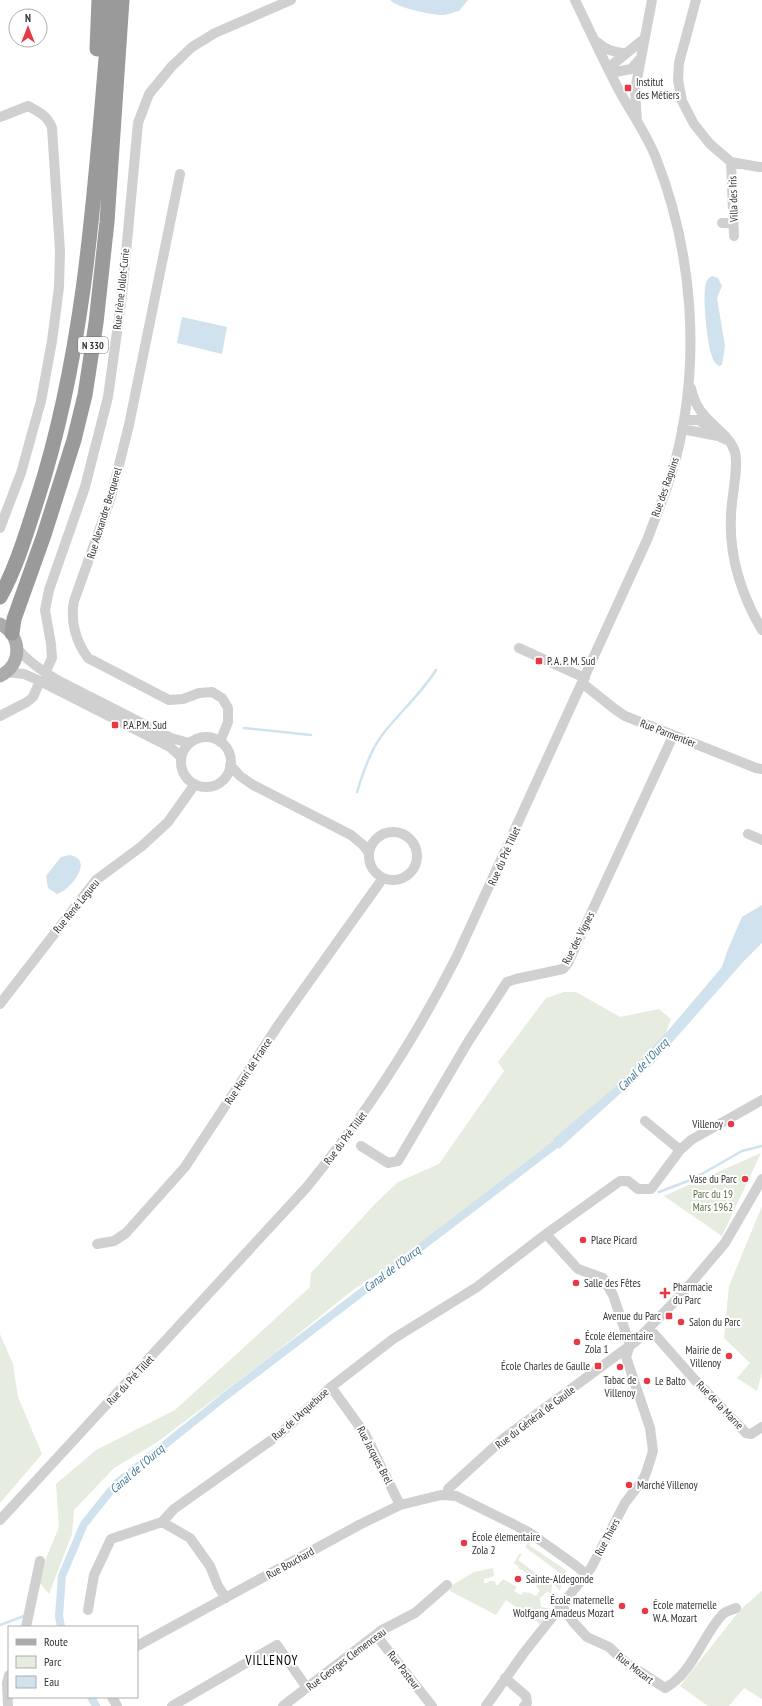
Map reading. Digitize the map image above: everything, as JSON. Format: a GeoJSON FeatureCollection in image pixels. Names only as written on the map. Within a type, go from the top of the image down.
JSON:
{"type":"FeatureCollection","features":[{"type":"Feature","properties":{"kind":"highway"},"geometry":{"type":"LineString","coordinates":[[99,0],[95,90],[99,124]]}},
{"type":"Feature","properties":{"kind":"highway","name":"N 330"},"geometry":{"type":"LineString","coordinates":[[0,597],[16,562],[44,478],[58,427],[71,366],[86,259],[111,0]]}},
{"type":"Feature","properties":{"kind":"highway","name":"N 330"},"geometry":{"type":"LineString","coordinates":[[6,628],[16,613],[44,535],[74,440],[85,395],[96,323],[107,222],[122,0]]}},
{"type":"Feature","properties":{"kind":"highway"},"geometry":{"type":"LineString","coordinates":[[119,47],[129,15],[131,0]]}},
{"type":"Feature","properties":{"kind":"main road","name":"N 330"},"geometry":{"type":"LineString","coordinates":[[6,628],[16,640],[17,648]]}},
{"type":"Feature","properties":{"kind":"main road"},"geometry":{"type":"LineString","coordinates":[[3,674],[13,665],[17,648]]}},
{"type":"Feature","properties":{"kind":"street","name":"Rue Irène Jollot-Curie"},"geometry":{"type":"LineString","coordinates":[[0,716],[27,702],[33,697],[52,658],[45,610],[49,590],[85,487],[108,397],[122,296],[138,123],[149,94],[172,66],[192,47],[215,33],[291,0]]}},
{"type":"Feature","properties":{"kind":"street","name":"Rue des Raguins"},"geometry":{"type":"LineString","coordinates":[[575,0],[610,73],[655,157],[671,201],[679,233],[691,314],[689,380],[683,424],[674,466],[647,540],[584,680]]}},
{"type":"Feature","properties":{"kind":"street"},"geometry":{"type":"LineString","coordinates":[[638,123],[635,90],[652,0]]}},
{"type":"Feature","properties":{"kind":"street"},"geometry":{"type":"LineString","coordinates":[[696,0],[679,63],[678,80],[682,101],[694,124],[710,144],[731,162],[762,167]]}},
{"type":"Feature","properties":{"kind":"street"},"geometry":{"type":"LineString","coordinates":[[594,39],[606,50],[625,53]]}},
{"type":"Feature","properties":{"kind":"street"},"geometry":{"type":"LineString","coordinates":[[640,59],[631,70],[610,73],[613,64],[644,39]]}},
{"type":"Feature","properties":{"kind":"street"},"geometry":{"type":"LineString","coordinates":[[0,117],[28,106],[41,113],[49,120],[52,128],[60,251],[59,287],[52,341],[41,401],[21,473],[0,528]]}},
{"type":"Feature","properties":{"kind":"street","name":"Villa des Iris"},"geometry":{"type":"LineString","coordinates":[[731,162],[734,236]]}},
{"type":"Feature","properties":{"kind":"street","name":"Rue Alexandre Becquerel"},"geometry":{"type":"LineString","coordinates":[[180,174],[129,425],[111,497],[74,601],[72,611],[79,646],[88,658],[169,700],[183,699],[199,693],[212,692],[222,698],[228,708],[228,722],[220,742]]}},
{"type":"Feature","properties":{"kind":"street"},"geometry":{"type":"LineString","coordinates":[[722,223],[733,223]]}},
{"type":"Feature","properties":{"kind":"street"},"geometry":{"type":"LineString","coordinates":[[689,380],[697,406],[730,442],[735,453],[736,463],[731,517],[732,547],[738,576],[749,605],[762,630]]}},
{"type":"Feature","properties":{"kind":"street"},"geometry":{"type":"LineString","coordinates":[[683,424],[698,420],[721,433]]}},
{"type":"Feature","properties":{"kind":"street"},"geometry":{"type":"LineString","coordinates":[[683,424],[718,436],[730,442]]}},
{"type":"Feature","properties":{"kind":"street"},"geometry":{"type":"LineString","coordinates":[[17,648],[43,677],[170,747],[181,757]]}},
{"type":"Feature","properties":{"kind":"street","name":"Rue Parmentier"},"geometry":{"type":"LineString","coordinates":[[520,648],[584,680],[616,710],[625,716],[673,736],[762,769]]}},
{"type":"Feature","properties":{"kind":"street"},"geometry":{"type":"LineString","coordinates":[[3,674],[24,674],[43,677],[165,735],[189,743]]}},
{"type":"Feature","properties":{"kind":"street","name":"Rue du Pré Tillet"},"geometry":{"type":"LineString","coordinates":[[0,1520],[306,1188],[345,1139],[384,1083],[423,1020],[457,956],[584,680]]}},
{"type":"Feature","properties":{"kind":"street","name":"Rue des Vignes"},"geometry":{"type":"LineString","coordinates":[[361,1146],[388,1163],[398,1162],[468,1042],[507,982],[563,969],[568,963],[673,736]]}},
{"type":"Feature","properties":{"kind":"street"},"geometry":{"type":"LineString","coordinates":[[221,781],[225,777],[230,765],[228,752],[220,742],[213,738],[204,737],[189,743],[182,752],[181,757],[181,765],[188,780],[195,784],[208,786],[221,781],[238,781],[254,785]]}},
{"type":"Feature","properties":{"kind":"street"},"geometry":{"type":"LineString","coordinates":[[230,765],[240,776],[254,785],[351,835],[363,845],[369,853],[372,868],[376,874],[383,878],[391,881],[399,880],[406,877],[416,864],[416,847],[405,835],[397,832],[389,832],[382,835],[376,840],[369,853]]}},
{"type":"Feature","properties":{"kind":"street","name":"Rue René Legueu"},"geometry":{"type":"LineString","coordinates":[[0,1004],[96,880],[142,846],[168,822],[195,784]]}},
{"type":"Feature","properties":{"kind":"street"},"geometry":{"type":"LineString","coordinates":[[748,834],[762,840]]}},
{"type":"Feature","properties":{"kind":"street"},"geometry":{"type":"LineString","coordinates":[[351,835],[376,840]]}},
{"type":"Feature","properties":{"kind":"street","name":"Rue Henri de France"},"geometry":{"type":"LineString","coordinates":[[97,1244],[114,1241],[126,1233],[185,1167],[279,1024],[383,878]]}},
{"type":"Feature","properties":{"kind":"street"},"geometry":{"type":"LineString","coordinates":[[762,1100],[691,1140],[680,1150],[651,1189],[638,1189],[628,1181],[620,1181],[546,1234],[578,1268],[603,1278],[613,1295],[630,1345],[649,1328],[684,1291],[725,1243],[762,1179]]}},
{"type":"Feature","properties":{"kind":"street"},"geometry":{"type":"LineString","coordinates":[[645,1121],[680,1150]]}},
{"type":"Feature","properties":{"kind":"street","name":"Rue de l'Arquebuse"},"geometry":{"type":"LineString","coordinates":[[88,1610],[94,1575],[111,1538],[162,1522],[174,1509],[280,1434],[331,1387],[392,1339],[477,1287],[546,1234]]}},
{"type":"Feature","properties":{"kind":"street","name":"Rue de la Marne"},"geometry":{"type":"LineString","coordinates":[[649,1328],[695,1380],[746,1433],[751,1434],[762,1426]]}},
{"type":"Feature","properties":{"kind":"street","name":"Rue du Général de Gaulle"},"geometry":{"type":"LineString","coordinates":[[448,1495],[448,1489],[504,1438],[630,1345]]}},
{"type":"Feature","properties":{"kind":"street","name":"Rue Thiers"},"geometry":{"type":"LineString","coordinates":[[486,1706],[505,1678],[591,1568],[625,1504],[644,1478],[652,1451],[650,1428],[626,1357],[630,1345]]}},
{"type":"Feature","properties":{"kind":"street","name":"Rue Jacques Brel"},"geometry":{"type":"LineString","coordinates":[[331,1387],[365,1434],[400,1505]]}},
{"type":"Feature","properties":{"kind":"street"},"geometry":{"type":"LineString","coordinates":[[448,1495],[456,1496],[467,1501],[530,1533],[575,1564],[586,1574]]}},
{"type":"Feature","properties":{"kind":"street","name":"Rue Bouchard"},"geometry":{"type":"LineString","coordinates":[[138,1645],[400,1505],[448,1495]]}},
{"type":"Feature","properties":{"kind":"street"},"geometry":{"type":"LineString","coordinates":[[162,1522],[190,1538],[210,1566],[218,1586],[226,1598]]}},
{"type":"Feature","properties":{"kind":"street"},"geometry":{"type":"LineString","coordinates":[[26,1626],[40,1561]]}},
{"type":"Feature","properties":{"kind":"street","name":"Rue Georges Clemenceau"},"geometry":{"type":"LineString","coordinates":[[283,1706],[376,1635],[415,1613],[447,1585]]}},
{"type":"Feature","properties":{"kind":"street","name":"Rue Mozart"},"geometry":{"type":"LineString","coordinates":[[561,1605],[574,1623],[588,1637],[609,1647],[625,1662],[665,1688],[675,1683],[723,1614],[736,1608]]}},
{"type":"Feature","properties":{"kind":"street","name":"Rue Pasteur"},"geometry":{"type":"LineString","coordinates":[[376,1635],[432,1706]]}},
{"type":"Feature","properties":{"kind":"street"},"geometry":{"type":"LineString","coordinates":[[172,1706],[277,1645],[307,1688]]}},
{"type":"Feature","properties":{"kind":"street"},"geometry":{"type":"LineString","coordinates":[[505,1678],[526,1696],[527,1703],[524,1706]]}},
{"type":"Feature","properties":{"kind":"street"},"geometry":{"type":"LineString","coordinates":[[8,1679],[8,1706]]}},
{"type":"Feature","properties":{"kind":"green space"},"geometry":{"type":"Polygon","coordinates":[[[564,992],[576,992],[620,1017],[659,1009],[671,1019],[662,1043],[582,1119],[466,1217],[354,1289],[270,1357],[156,1443],[114,1468],[74,1510],[72,1534],[49,1594],[40,1583],[45,1561],[59,1527],[56,1484],[96,1450],[175,1410],[310,1287],[311,1273],[376,1203],[398,1182],[439,1164],[504,1071],[498,1062],[546,998],[564,992]]]}},
{"type":"Feature","properties":{"kind":"green space","name":"Parc du 19 Mars 1962"},"geometry":{"type":"Polygon","coordinates":[[[761,1153],[722,1236],[664,1196],[761,1153]]]}},
{"type":"Feature","properties":{"kind":"green space"},"geometry":{"type":"Polygon","coordinates":[[[762,1206],[762,1372],[757,1391],[737,1378],[750,1363],[724,1338],[729,1286],[762,1206]]]}},
{"type":"Feature","properties":{"kind":"green space"},"geometry":{"type":"Polygon","coordinates":[[[0,1334],[13,1364],[18,1397],[42,1454],[0,1503],[0,1334]]]}},
{"type":"Feature","properties":{"kind":"green space"},"geometry":{"type":"Polygon","coordinates":[[[531,1538],[533,1539],[529,1545],[567,1571],[563,1575],[560,1591],[553,1583],[560,1573],[525,1547],[531,1538]]]}},
{"type":"Feature","properties":{"kind":"green space"},"geometry":{"type":"Polygon","coordinates":[[[519,1554],[522,1554],[518,1560],[552,1585],[551,1593],[547,1592],[540,1598],[541,1607],[551,1609],[540,1624],[533,1619],[535,1616],[532,1613],[530,1617],[506,1600],[496,1615],[450,1591],[451,1590],[449,1587],[474,1572],[493,1568],[494,1576],[484,1579],[484,1583],[495,1581],[496,1585],[498,1585],[503,1579],[517,1587],[514,1591],[521,1595],[523,1592],[536,1596],[540,1590],[537,1588],[535,1581],[531,1580],[533,1576],[518,1568],[519,1567],[514,1563],[519,1554]]]}},
{"type":"Feature","properties":{"kind":"green space"},"geometry":{"type":"Polygon","coordinates":[[[762,1591],[762,1699],[744,1688],[729,1706],[708,1706],[680,1686],[740,1610],[762,1591]]]}},
{"type":"Feature","properties":{"kind":"water"},"geometry":{"type":"Polygon","coordinates":[[[390,0],[468,0],[459,11],[443,15],[431,14],[407,8],[390,0]]]}},
{"type":"Feature","properties":{"kind":"water"},"geometry":{"type":"Polygon","coordinates":[[[712,276],[718,278],[722,286],[717,298],[725,346],[722,365],[719,366],[711,355],[706,317],[705,288],[707,280],[712,276]]]}},
{"type":"Feature","properties":{"kind":"water"},"geometry":{"type":"Polygon","coordinates":[[[182,317],[227,327],[222,354],[177,343],[182,317]]]}},
{"type":"Feature","properties":{"kind":"water"},"geometry":{"type":"Polygon","coordinates":[[[70,855],[77,858],[80,863],[80,869],[73,882],[62,892],[57,894],[48,888],[46,876],[61,857],[70,855]]]}},
{"type":"Feature","properties":{"kind":"water"},"geometry":{"type":"Polygon","coordinates":[[[762,905],[762,943],[743,962],[652,1065],[559,1149],[553,1139],[620,1083],[672,1026],[722,967],[742,917],[762,905]]]}},
{"type":"Feature","properties":{"kind":"waterway"},"geometry":{"type":"LineString","coordinates":[[357,792],[367,762],[378,741],[424,687],[436,670]]}},
{"type":"Feature","properties":{"kind":"waterway"},"geometry":{"type":"LineString","coordinates":[[244,728],[311,735]]}},
{"type":"Feature","properties":{"kind":"waterway","name":"Canal de l'Ourcq"},"geometry":{"type":"LineString","coordinates":[[61,1626],[59,1616],[62,1576],[84,1524],[117,1483],[223,1398],[564,1138]]}},
{"type":"Feature","properties":{"kind":"waterway"},"geometry":{"type":"LineString","coordinates":[[659,1192],[693,1179],[742,1151],[762,1146]]}},
{"type":"Feature","properties":{"kind":"waterway"},"geometry":{"type":"LineString","coordinates":[[0,1625],[24,1616]]}},
{"type":"Feature","properties":{"kind":"waterway","name":"Canal de l'Ourcq"},"geometry":{"type":"LineString","coordinates":[[92,1698],[96,1706]]}},
{"type":"Feature","properties":{"kind":"place","name":"Institut des Métiers"},"geometry":{"type":"Point","coordinates":[628,88]}},
{"type":"Feature","properties":{"kind":"place","name":"P. A. P. M. Sud"},"geometry":{"type":"Point","coordinates":[539,661]}},
{"type":"Feature","properties":{"kind":"place","name":"P.A.P.M. Sud"},"geometry":{"type":"Point","coordinates":[115,725]}},
{"type":"Feature","properties":{"kind":"place","name":"Villenoy"},"geometry":{"type":"Point","coordinates":[731,1124]}},
{"type":"Feature","properties":{"kind":"place","name":"Vase du Parc"},"geometry":{"type":"Point","coordinates":[745,1179]}},
{"type":"Feature","properties":{"kind":"place","name":"Place Picard"},"geometry":{"type":"Point","coordinates":[583,1240]}},
{"type":"Feature","properties":{"kind":"place","name":"Salle des Fêtes"},"geometry":{"type":"Point","coordinates":[576,1283]}},
{"type":"Feature","properties":{"kind":"place","name":"Pharmacie du Parc"},"geometry":{"type":"Point","coordinates":[665,1293]}},
{"type":"Feature","properties":{"kind":"place","name":"Avenue du Parc"},"geometry":{"type":"Point","coordinates":[669,1316]}},
{"type":"Feature","properties":{"kind":"place","name":"Salon du Parc"},"geometry":{"type":"Point","coordinates":[681,1322]}},
{"type":"Feature","properties":{"kind":"place","name":"École élementaire Zola 1"},"geometry":{"type":"Point","coordinates":[577,1342]}},
{"type":"Feature","properties":{"kind":"place","name":"Mairie de Villenoy"},"geometry":{"type":"Point","coordinates":[729,1356]}},
{"type":"Feature","properties":{"kind":"place","name":"École Charles de Gaulle"},"geometry":{"type":"Point","coordinates":[598,1366]}},
{"type":"Feature","properties":{"kind":"place","name":"Tabac de Villenoy"},"geometry":{"type":"Point","coordinates":[620,1367]}},
{"type":"Feature","properties":{"kind":"place","name":"Le Balto"},"geometry":{"type":"Point","coordinates":[647,1381]}},
{"type":"Feature","properties":{"kind":"place","name":"Marché Villenoy"},"geometry":{"type":"Point","coordinates":[629,1485]}},
{"type":"Feature","properties":{"kind":"place","name":"École élementaire Zola 2"},"geometry":{"type":"Point","coordinates":[464,1543]}},
{"type":"Feature","properties":{"kind":"place","name":"Sainte-Aldegonde"},"geometry":{"type":"Point","coordinates":[518,1579]}},
{"type":"Feature","properties":{"kind":"place","name":"École maternelle Wolfgang Amadeus Mozart"},"geometry":{"type":"Point","coordinates":[622,1606]}},
{"type":"Feature","properties":{"kind":"place","name":"École maternelle W.A. Mozart"},"geometry":{"type":"Point","coordinates":[645,1611]}},
{"type":"Feature","properties":{"kind":"district","name":"VILLENOY"},"geometry":{"type":"Point","coordinates":[272,1660]}}]}
